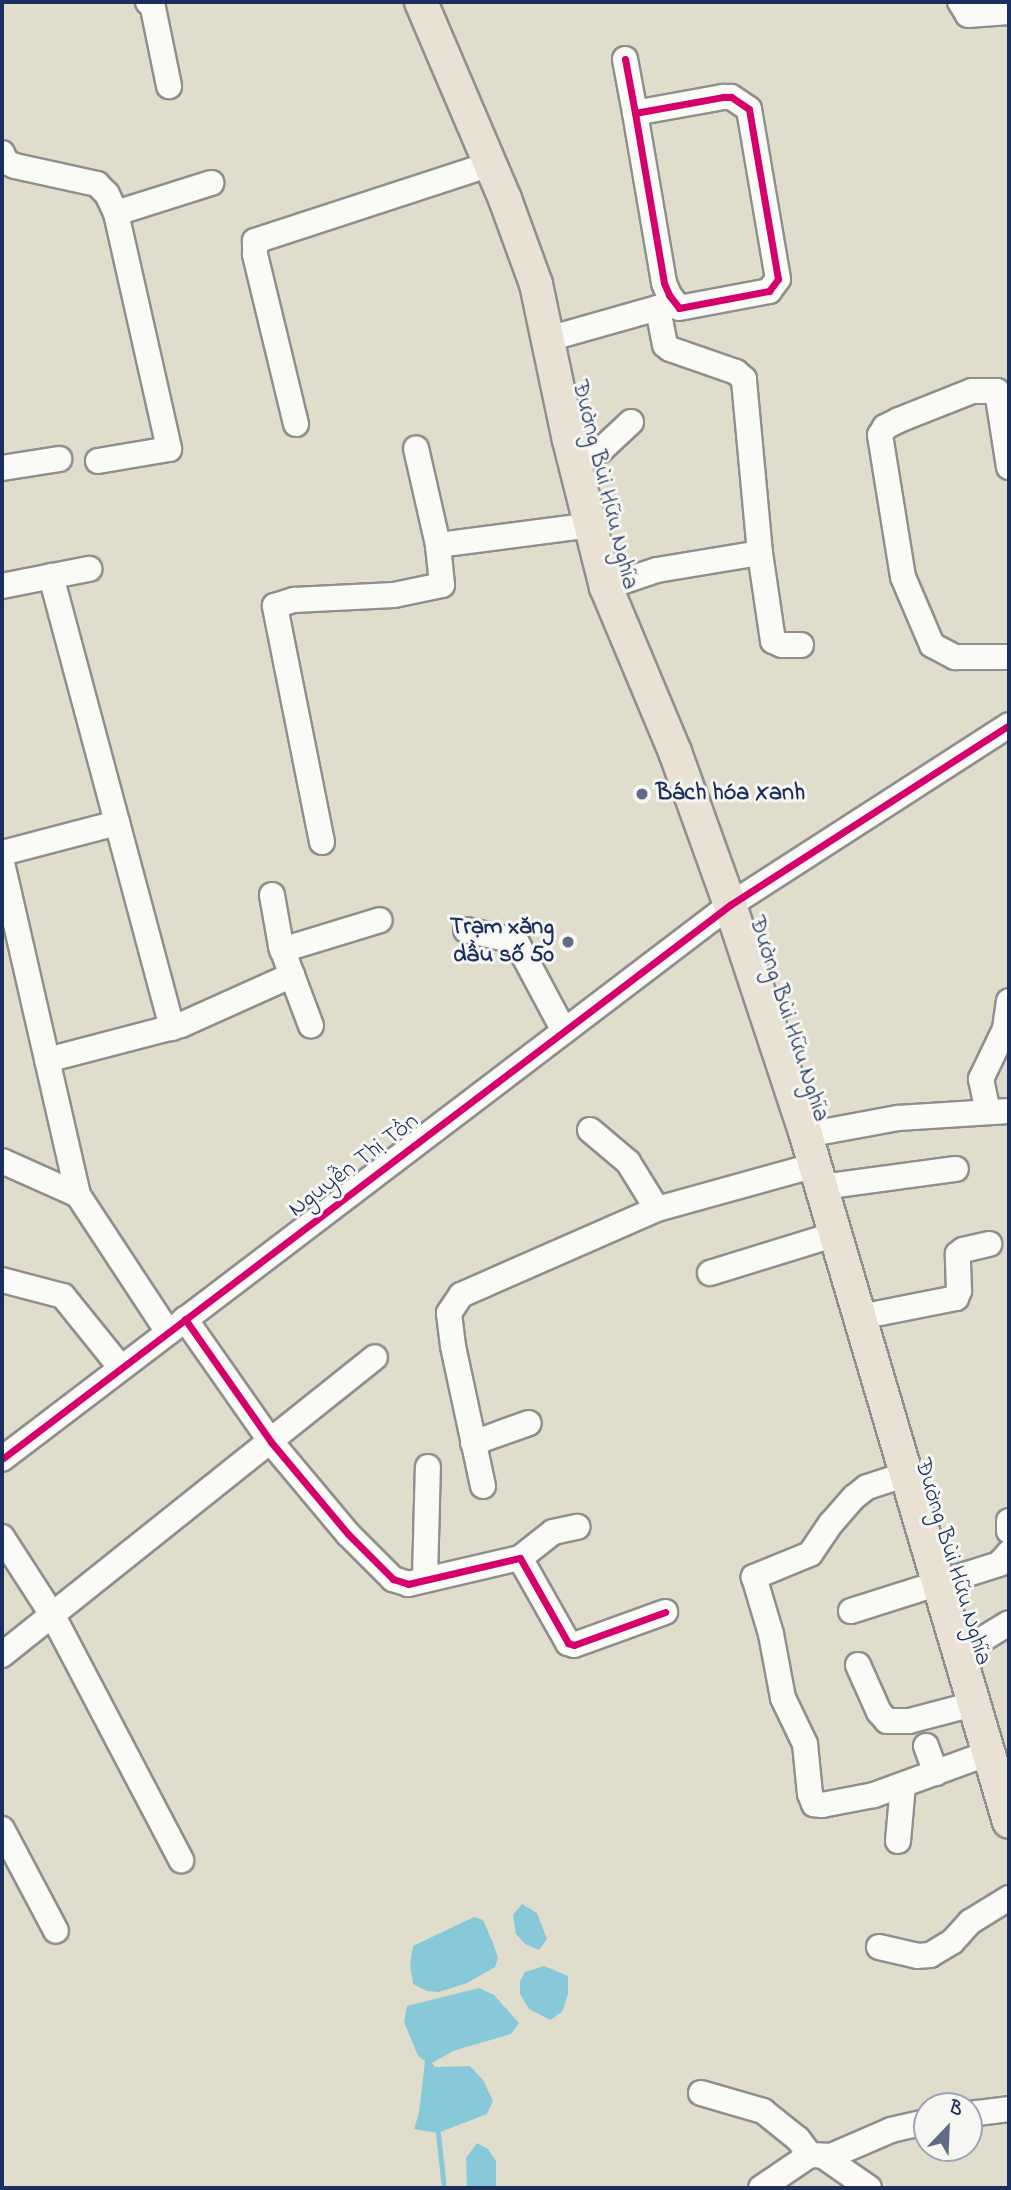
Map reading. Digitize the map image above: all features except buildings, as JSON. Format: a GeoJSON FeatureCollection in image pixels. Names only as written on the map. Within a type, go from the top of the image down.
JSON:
{"type":"FeatureCollection","features":[{"type":"Feature","properties":{"kind":"main road","name":"Đường Bùi Hữu Nghĩa"},"geometry":{"type":"LineString","coordinates":[[421,2],[490,164],[536,284],[573,457],[606,587],[675,752],[730,905],[806,1135],[904,1475],[940,1584],[989,1753],[1004,1787],[1009,1822]]}},
{"type":"Feature","properties":{"kind":"street"},"geometry":{"type":"LineString","coordinates":[[148,2],[152,3],[169,86]]}},
{"type":"Feature","properties":{"kind":"street"},"geometry":{"type":"LineString","coordinates":[[960,2],[963,11],[975,16],[1009,12]]}},
{"type":"Feature","properties":{"kind":"street"},"geometry":{"type":"LineString","coordinates":[[625,59],[664,283],[665,345],[736,372],[744,379],[760,553],[773,640],[782,645],[801,645]]}},
{"type":"Feature","properties":{"kind":"street"},"geometry":{"type":"LineString","coordinates":[[548,339],[666,306],[679,308],[769,291],[778,279],[749,109],[731,97],[723,97],[635,113]]}},
{"type":"Feature","properties":{"kind":"street"},"geometry":{"type":"LineString","coordinates":[[2,153],[6,162],[15,166],[97,184],[107,194],[116,213],[169,449],[98,461]]}},
{"type":"Feature","properties":{"kind":"street"},"geometry":{"type":"LineString","coordinates":[[296,424],[255,254],[255,241],[490,164]]}},
{"type":"Feature","properties":{"kind":"street"},"geometry":{"type":"LineString","coordinates":[[116,213],[211,183]]}},
{"type":"Feature","properties":{"kind":"street"},"geometry":{"type":"LineString","coordinates":[[1009,467],[1003,390],[972,391],[892,423],[885,427],[880,435],[903,577],[932,645],[955,657],[1009,657]]}},
{"type":"Feature","properties":{"kind":"street"},"geometry":{"type":"LineString","coordinates":[[573,457],[601,450],[631,422]]}},
{"type":"Feature","properties":{"kind":"street"},"geometry":{"type":"LineString","coordinates":[[322,842],[275,606],[295,600],[394,596],[442,585],[438,545],[416,447]]}},
{"type":"Feature","properties":{"kind":"street"},"geometry":{"type":"LineString","coordinates":[[2,468],[59,459]]}},
{"type":"Feature","properties":{"kind":"street"},"geometry":{"type":"LineString","coordinates":[[438,545],[591,525]]}},
{"type":"Feature","properties":{"kind":"street"},"geometry":{"type":"LineString","coordinates":[[606,587],[657,570],[760,553]]}},
{"type":"Feature","properties":{"kind":"street"},"geometry":{"type":"LineString","coordinates":[[2,586],[89,569]]}},
{"type":"Feature","properties":{"kind":"street"},"geometry":{"type":"LineString","coordinates":[[51,576],[172,1028]]}},
{"type":"Feature","properties":{"kind":"street","name":"Nguyễn Thị Tồn"},"geometry":{"type":"LineString","coordinates":[[2,1459],[730,905],[1009,725]]}},
{"type":"Feature","properties":{"kind":"street"},"geometry":{"type":"LineString","coordinates":[[2,853],[117,822]]}},
{"type":"Feature","properties":{"kind":"street"},"geometry":{"type":"LineString","coordinates":[[2,863],[78,1195],[177,1325],[348,1534],[393,1578],[408,1584],[520,1558],[553,1532],[577,1527]]}},
{"type":"Feature","properties":{"kind":"street"},"geometry":{"type":"LineString","coordinates":[[272,895],[282,950],[311,1026]]}},
{"type":"Feature","properties":{"kind":"street"},"geometry":{"type":"LineString","coordinates":[[282,950],[380,920]]}},
{"type":"Feature","properties":{"kind":"street"},"geometry":{"type":"LineString","coordinates":[[466,930],[516,941],[564,1031]]}},
{"type":"Feature","properties":{"kind":"street"},"geometry":{"type":"LineString","coordinates":[[47,1060],[172,1028],[292,975]]}},
{"type":"Feature","properties":{"kind":"street"},"geometry":{"type":"LineString","coordinates":[[806,1135],[898,1118],[998,1112],[981,1079],[1005,1029],[1009,1001]]}},
{"type":"Feature","properties":{"kind":"street"},"geometry":{"type":"LineString","coordinates":[[590,1130],[628,1163],[657,1209]]}},
{"type":"Feature","properties":{"kind":"street"},"geometry":{"type":"LineString","coordinates":[[2,1161],[78,1195]]}},
{"type":"Feature","properties":{"kind":"street"},"geometry":{"type":"LineString","coordinates":[[482,1486],[453,1346],[449,1312],[461,1296],[657,1209],[819,1176],[956,1168]]}},
{"type":"Feature","properties":{"kind":"street"},"geometry":{"type":"LineString","coordinates":[[710,1273],[836,1234]]}},
{"type":"Feature","properties":{"kind":"street"},"geometry":{"type":"LineString","coordinates":[[860,1317],[956,1298],[960,1291],[958,1254],[989,1244]]}},
{"type":"Feature","properties":{"kind":"street"},"geometry":{"type":"LineString","coordinates":[[2,1280],[64,1296],[121,1368]]}},
{"type":"Feature","properties":{"kind":"street"},"geometry":{"type":"LineString","coordinates":[[2,1654],[375,1357]]}},
{"type":"Feature","properties":{"kind":"street"},"geometry":{"type":"LineString","coordinates":[[473,1443],[529,1423]]}},
{"type":"Feature","properties":{"kind":"street"},"geometry":{"type":"LineString","coordinates":[[425,1578],[428,1467]]}},
{"type":"Feature","properties":{"kind":"street"},"geometry":{"type":"LineString","coordinates":[[904,1475],[859,1492],[831,1523],[810,1554],[758,1573],[753,1581],[771,1634],[783,1698],[805,1744],[814,1804],[861,1797],[904,1785],[989,1753]]}},
{"type":"Feature","properties":{"kind":"street"},"geometry":{"type":"LineString","coordinates":[[1009,1521],[1009,1531]]}},
{"type":"Feature","properties":{"kind":"street"},"geometry":{"type":"LineString","coordinates":[[2,1537],[53,1616],[181,1860]]}},
{"type":"Feature","properties":{"kind":"street"},"geometry":{"type":"LineString","coordinates":[[851,1611],[999,1564],[1009,1553]]}},
{"type":"Feature","properties":{"kind":"street"},"geometry":{"type":"LineString","coordinates":[[520,1558],[571,1644],[586,1642],[665,1612]]}},
{"type":"Feature","properties":{"kind":"street"},"geometry":{"type":"LineString","coordinates":[[960,1653],[1009,1623]]}},
{"type":"Feature","properties":{"kind":"street"},"geometry":{"type":"LineString","coordinates":[[858,1665],[879,1712],[887,1721],[909,1721],[974,1704]]}},
{"type":"Feature","properties":{"kind":"street"},"geometry":{"type":"LineString","coordinates":[[926,1745],[936,1773]]}},
{"type":"Feature","properties":{"kind":"street"},"geometry":{"type":"LineString","coordinates":[[898,1841],[904,1785]]}},
{"type":"Feature","properties":{"kind":"street"},"geometry":{"type":"LineString","coordinates":[[2,1829],[56,1931]]}},
{"type":"Feature","properties":{"kind":"street"},"geometry":{"type":"LineString","coordinates":[[879,1947],[917,1956],[930,1955],[952,1942],[970,1922],[1009,1898]]}},
{"type":"Feature","properties":{"kind":"street"},"geometry":{"type":"LineString","coordinates":[[701,2093],[762,2111],[816,2156],[869,2188]]}},
{"type":"Feature","properties":{"kind":"street"},"geometry":{"type":"LineString","coordinates":[[983,2112],[1009,2109]]}},
{"type":"Feature","properties":{"kind":"street"},"geometry":{"type":"LineString","coordinates":[[761,2188],[816,2156],[831,2156],[891,2130],[913,2125]]}},
{"type":"Feature","properties":{"kind":"water"},"geometry":{"type":"Polygon","coordinates":[[[522,1904],[537,1913],[547,1939],[539,1950],[525,1944],[516,1934],[513,1915],[522,1904]]]}},
{"type":"Feature","properties":{"kind":"water"},"geometry":{"type":"Polygon","coordinates":[[[474,1917],[483,1920],[493,1943],[498,1958],[495,1967],[467,1983],[439,1992],[427,1991],[413,1984],[410,1965],[413,1946],[474,1917]]]}},
{"type":"Feature","properties":{"kind":"water"},"geometry":{"type":"Polygon","coordinates":[[[544,1966],[568,1976],[568,1994],[562,2012],[550,2020],[529,2009],[520,1994],[520,1981],[525,1972],[544,1966]]]}},
{"type":"Feature","properties":{"kind":"water"},"geometry":{"type":"Polygon","coordinates":[[[479,1988],[494,1995],[519,2023],[511,2034],[453,2051],[432,2063],[435,2067],[470,2066],[483,2080],[493,2101],[487,2114],[438,2133],[414,2129],[419,2113],[425,2061],[418,2056],[404,2022],[407,2006],[479,1988]]]}},
{"type":"Feature","properties":{"kind":"water"},"geometry":{"type":"Polygon","coordinates":[[[477,2143],[488,2149],[496,2161],[496,2188],[467,2188],[466,2158],[477,2143]]]}},
{"type":"Feature","properties":{"kind":"waterway"},"geometry":{"type":"LineString","coordinates":[[438,2133],[444,2188]]}},
{"type":"Feature","properties":{"kind":"cycle path"},"geometry":{"type":"LineString","coordinates":[[625,59],[664,283],[669,295],[679,308],[769,291],[778,279],[749,109],[731,97],[723,97],[635,113]]}},
{"type":"Feature","properties":{"kind":"cycle path"},"geometry":{"type":"LineString","coordinates":[[2,1459],[730,905],[1009,725]]}},
{"type":"Feature","properties":{"kind":"cycle path"},"geometry":{"type":"LineString","coordinates":[[185,1319],[271,1442],[348,1534],[393,1579],[408,1584],[520,1558],[568,1643],[574,1645],[665,1612]]}},
{"type":"Feature","properties":{"kind":"place","name":"Bách hóa Xanh"},"geometry":{"type":"Point","coordinates":[642,794]}},
{"type":"Feature","properties":{"kind":"place","name":"Trạm xăng dầu số 50"},"geometry":{"type":"Point","coordinates":[568,942]}}]}
